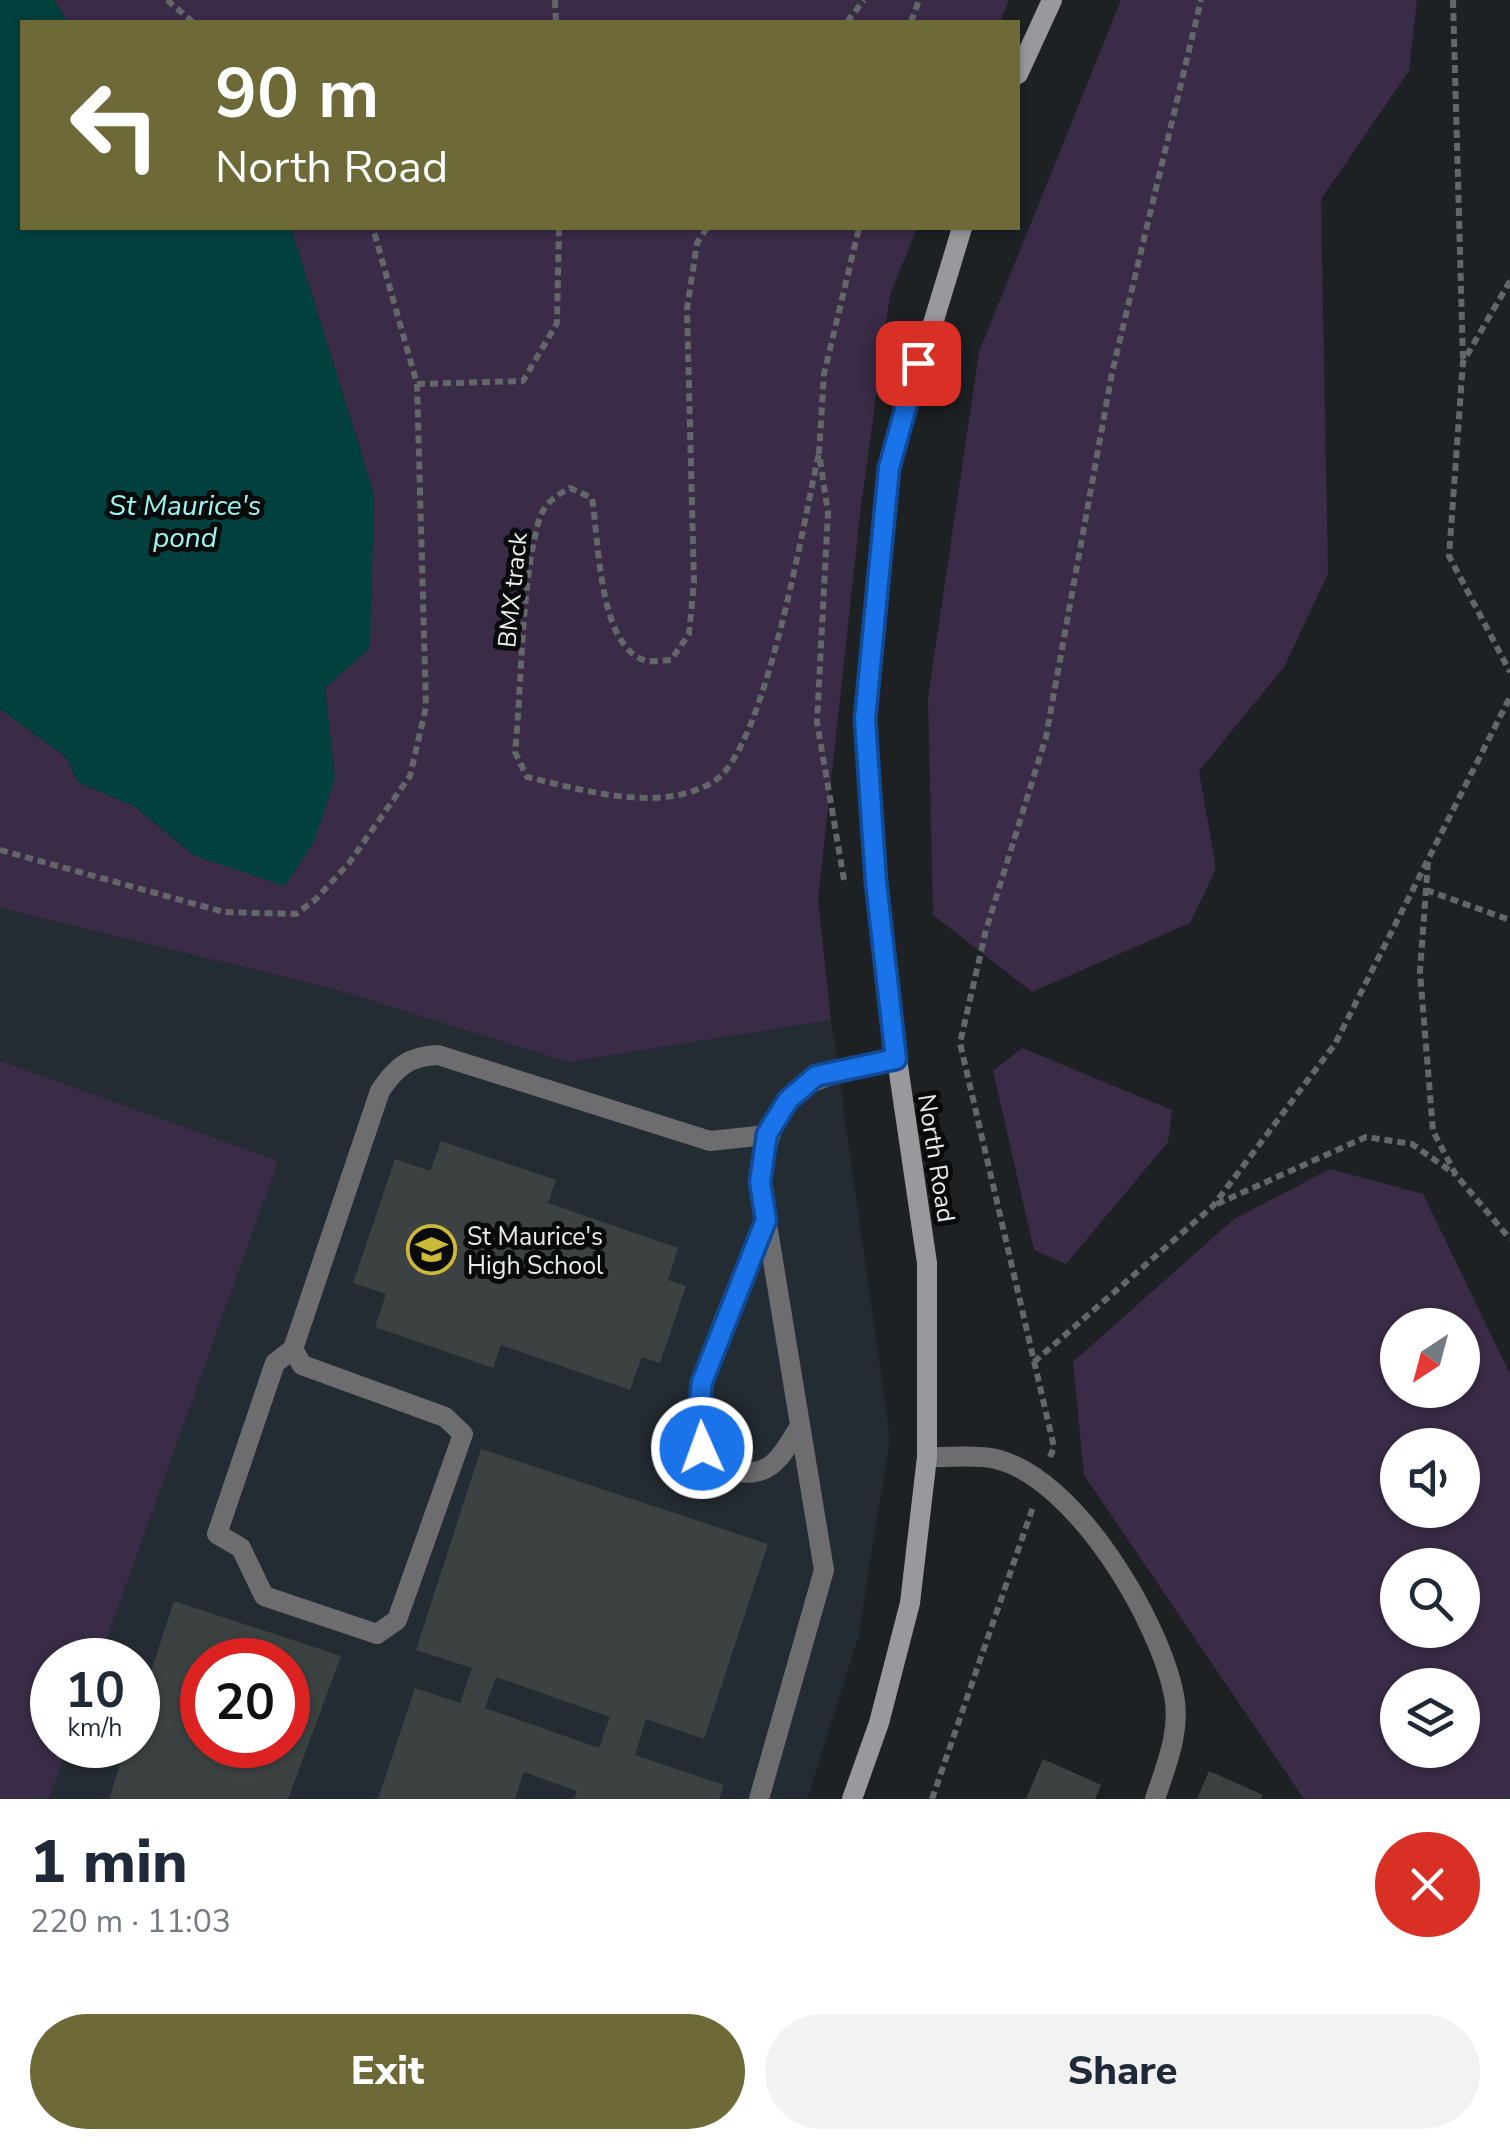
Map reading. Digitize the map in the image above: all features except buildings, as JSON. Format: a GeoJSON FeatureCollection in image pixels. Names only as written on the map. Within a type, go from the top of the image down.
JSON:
{"type":"FeatureCollection","features":[{"type":"Feature","properties":{"kind":"main road"},"geometry":{"type":"LineString","coordinates":[[1020,70],[1052,0]]}},
{"type":"Feature","properties":{"kind":"main road","name":"North Road"},"geometry":{"type":"LineString","coordinates":[[852,1799],[879,1723],[910,1604],[927,1457],[927,1263],[896,1059],[876,882],[865,719],[889,468],[961,230]]}},
{"type":"Feature","properties":{"kind":"street"},"geometry":{"type":"LineString","coordinates":[[293,1349],[302,1365],[445,1417],[463,1434],[397,1620],[377,1634],[264,1596],[241,1548],[217,1534],[275,1363],[293,1349],[380,1092],[393,1070],[415,1056],[438,1056],[710,1142],[767,1134]]}},
{"type":"Feature","properties":{"kind":"street"},"geometry":{"type":"LineString","coordinates":[[760,1799],[824,1570],[760,1182],[767,1134],[788,1100],[816,1076],[896,1059]]}},
{"type":"Feature","properties":{"kind":"street"},"geometry":{"type":"LineString","coordinates":[[766,1220],[702,1382],[698,1418],[702,1448],[724,1470],[755,1474],[777,1463],[800,1426]]}},
{"type":"Feature","properties":{"kind":"street"},"geometry":{"type":"LineString","coordinates":[[927,1457],[995,1458],[1042,1480],[1093,1533],[1160,1651],[1175,1697],[1174,1740],[1156,1799]]}},
{"type":"Feature","properties":{"kind":"path"},"geometry":{"type":"LineString","coordinates":[[167,0],[192,20]]}},
{"type":"Feature","properties":{"kind":"path"},"geometry":{"type":"LineString","coordinates":[[849,20],[864,0]]}},
{"type":"Feature","properties":{"kind":"path"},"geometry":{"type":"LineString","coordinates":[[932,1799],[1054,1447],[960,1043],[986,930],[1046,737],[1112,373],[1201,0]]}},
{"type":"Feature","properties":{"kind":"path"},"geometry":{"type":"LineString","coordinates":[[1453,0],[1463,362],[1449,556],[1510,672]]}},
{"type":"Feature","properties":{"kind":"path"},"geometry":{"type":"LineString","coordinates":[[0,850],[224,912],[296,914],[315,900],[349,863],[410,776],[426,707],[417,384],[374,230]]}},
{"type":"Feature","properties":{"kind":"path"},"geometry":{"type":"LineString","coordinates":[[417,384],[524,382],[557,323],[559,230]]}},
{"type":"Feature","properties":{"kind":"path","name":"BMX track"},"geometry":{"type":"LineString","coordinates":[[706,230],[698,243],[687,309],[694,583],[689,634],[671,660],[646,661],[618,640],[604,597],[592,498],[570,488],[555,495],[540,518],[530,581],[515,752],[527,777],[594,793],[672,797],[715,781],[756,715],[819,452]]}},
{"type":"Feature","properties":{"kind":"path"},"geometry":{"type":"LineString","coordinates":[[858,230],[824,374],[819,452],[828,513],[817,722],[844,884],[876,882]]}},
{"type":"Feature","properties":{"kind":"path"},"geometry":{"type":"LineString","coordinates":[[1463,362],[1510,281]]}},
{"type":"Feature","properties":{"kind":"path"},"geometry":{"type":"LineString","coordinates":[[1034,1362],[1214,1206],[1335,1044],[1510,697]]}},
{"type":"Feature","properties":{"kind":"path"},"geometry":{"type":"LineString","coordinates":[[1429,857],[1420,972],[1432,1131],[1456,1175],[1510,1239]]}},
{"type":"Feature","properties":{"kind":"path"},"geometry":{"type":"LineString","coordinates":[[1426,890],[1510,920]]}},
{"type":"Feature","properties":{"kind":"path"},"geometry":{"type":"LineString","coordinates":[[1214,1206],[1366,1136],[1412,1144],[1456,1175]]}},
{"type":"Feature","properties":{"kind":"shaded area"},"geometry":{"type":"Polygon","coordinates":[[[54,0],[1009,0],[1001,20],[67,20],[54,0]]]}},
{"type":"Feature","properties":{"kind":"shaded area"},"geometry":{"type":"Polygon","coordinates":[[[1121,0],[1417,0],[1409,71],[1321,199],[1328,574],[1284,667],[1199,771],[1216,869],[1190,923],[1032,992],[933,915],[928,698],[979,352],[1121,0]]]}},
{"type":"Feature","properties":{"kind":"shaded area"},"geometry":{"type":"Polygon","coordinates":[[[292,230],[916,230],[890,295],[861,506],[818,899],[831,1020],[568,1062],[334,989],[0,908],[0,709],[66,757],[78,782],[134,806],[195,856],[335,779],[325,688],[374,494],[292,230]]]}},
{"type":"Feature","properties":{"kind":"shaded area","name":"St Maurice's High School"},"geometry":{"type":"Polygon","coordinates":[[[0,908],[334,989],[568,1062],[831,1020],[890,1438],[858,1638],[807,1799],[0,1799],[0,908]]]}},
{"type":"Feature","properties":{"kind":"shaded area"},"geometry":{"type":"Polygon","coordinates":[[[1022,1048],[1172,1110],[1168,1142],[1066,1264],[1034,1250],[993,1071],[1022,1048]]]}},
{"type":"Feature","properties":{"kind":"shaded area"},"geometry":{"type":"Polygon","coordinates":[[[0,1061],[278,1161],[107,1638],[30,1638],[30,1768],[60,1768],[49,1799],[0,1799],[0,1061]]]}},
{"type":"Feature","properties":{"kind":"shaded area"},"geometry":{"type":"Polygon","coordinates":[[[1330,1169],[1423,1194],[1478,1308],[1380,1308],[1380,1408],[1480,1408],[1480,1312],[1510,1374],[1510,1799],[1304,1799],[1084,1475],[1073,1362],[1234,1219],[1330,1169]]]}},
{"type":"Feature","properties":{"kind":"water","name":"St Maurice's pond"},"geometry":{"type":"Polygon","coordinates":[[[0,0],[54,0],[67,20],[20,20],[20,230],[292,230],[374,494],[370,648],[325,688],[335,779],[314,842],[285,886],[195,856],[134,806],[78,782],[66,757],[0,709],[0,0]]]}},
{"type":"Feature","properties":{"kind":"place","name":"St Maurice's High School"},"geometry":{"type":"Point","coordinates":[432,1250]}},
{"type":"Feature","properties":{"kind":"route"},"geometry":{"type":"LineString","coordinates":[[702,1448],[698,1418],[702,1382],[766,1220],[760,1182],[767,1134],[788,1100],[816,1076],[896,1059],[876,882],[865,719],[889,468],[918,363]]}}]}
